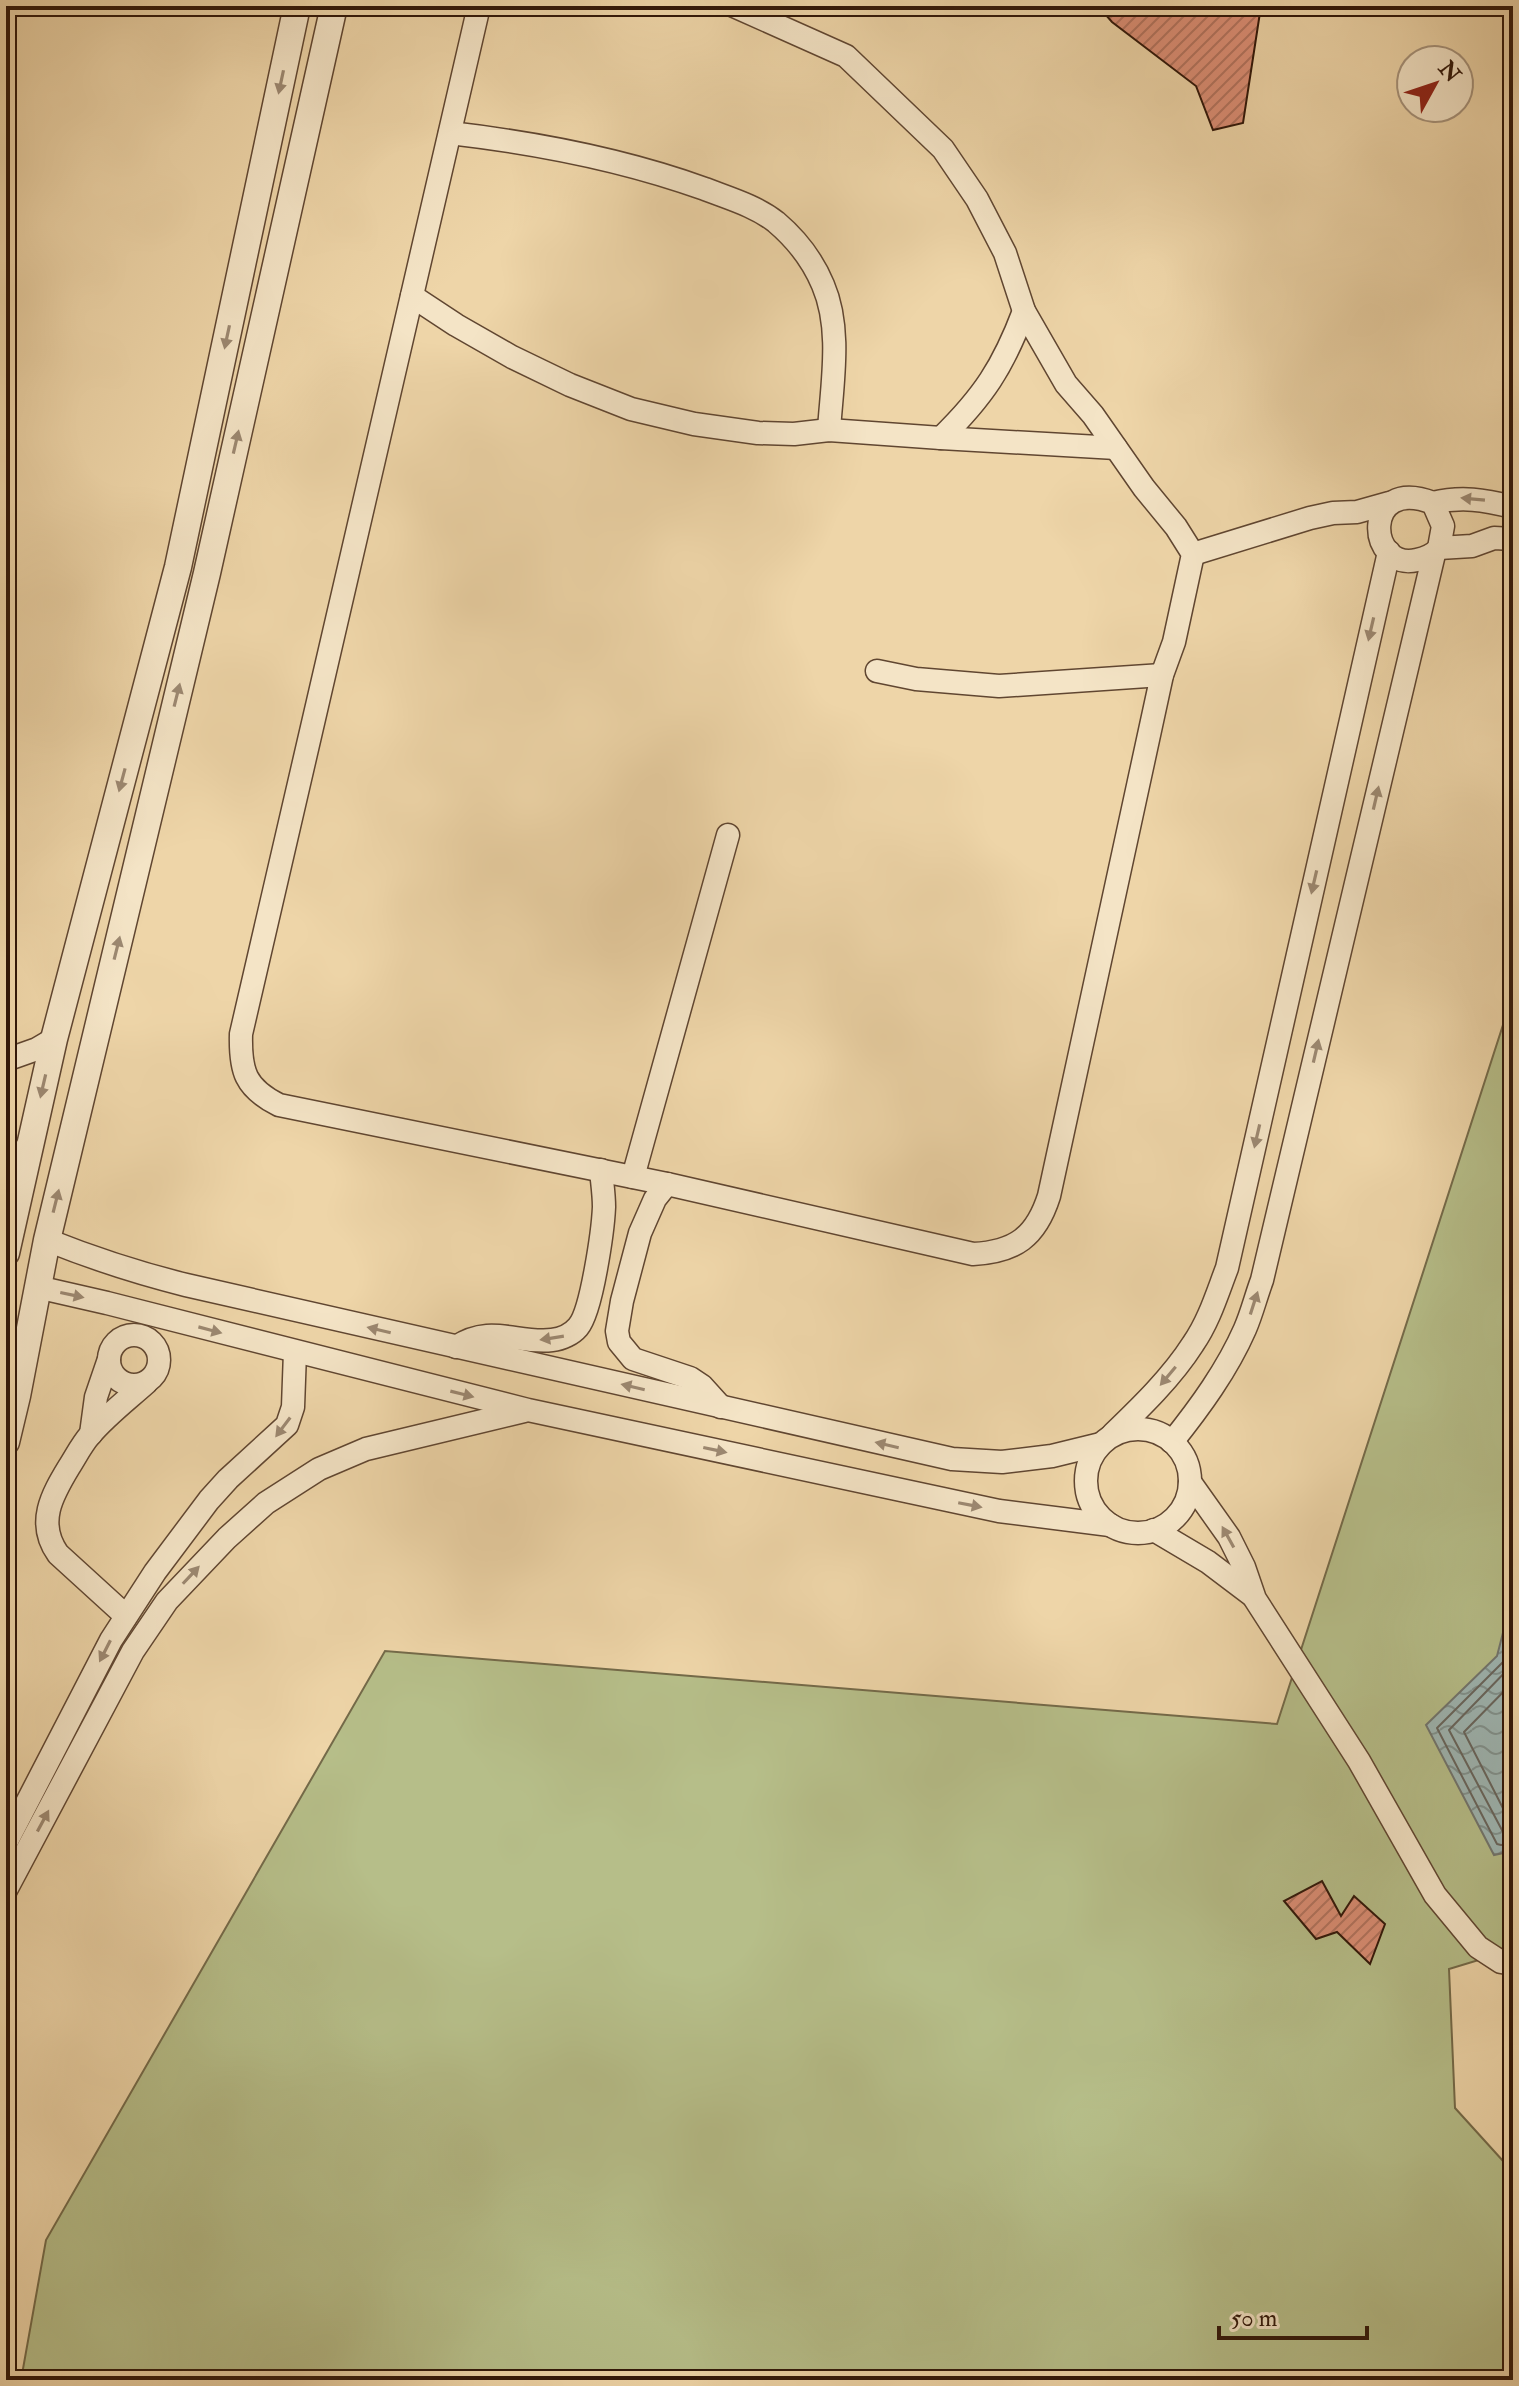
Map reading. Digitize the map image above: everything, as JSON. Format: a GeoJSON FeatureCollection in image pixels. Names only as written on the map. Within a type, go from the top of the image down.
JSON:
{"type":"FeatureCollection","features":[{"type":"Feature","properties":{"kind":"street"},"geometry":{"type":"LineString","coordinates":[[6,1253],[54,1039],[178,567],[297,6]]}},
{"type":"Feature","properties":{"kind":"street"},"geometry":{"type":"LineString","coordinates":[[6,1442],[11,1395],[207,573],[334,6]]}},
{"type":"Feature","properties":{"kind":"street"},"geometry":{"type":"LineString","coordinates":[[479,6],[241,1034],[240,1058],[248,1080],[260,1095],[279,1105],[667,1184],[973,1254],[994,1253],[1014,1246],[1030,1233],[1043,1216],[1049,1196],[1162,675],[1174,642],[1193,554],[1093,415],[1066,384],[1024,311],[1005,253],[977,199],[943,149],[846,56],[734,6]]}},
{"type":"Feature","properties":{"kind":"street"},"geometry":{"type":"LineString","coordinates":[[450,133],[520,141],[594,155],[667,175],[742,203],[774,221],[803,250],[824,286],[834,326],[829,430]]}},
{"type":"Feature","properties":{"kind":"street"},"geometry":{"type":"LineString","coordinates":[[412,296],[512,357],[570,385],[631,409],[694,424],[758,433],[794,434],[829,430],[1116,448]]}},
{"type":"Feature","properties":{"kind":"street"},"geometry":{"type":"LineString","coordinates":[[941,438],[992,381],[1024,311]]}},
{"type":"Feature","properties":{"kind":"street"},"geometry":{"type":"LineString","coordinates":[[1193,554],[1310,518],[1357,512],[1407,496],[1433,503],[1454,498],[1485,500],[1513,507]]}},
{"type":"Feature","properties":{"kind":"street"},"geometry":{"type":"LineString","coordinates":[[1389,503],[1379,518],[1379,537],[1396,557],[1412,561],[1436,551],[1472,546],[1494,538],[1513,539]]}},
{"type":"Feature","properties":{"kind":"street"},"geometry":{"type":"LineString","coordinates":[[1172,1442],[1202,1404],[1226,1365],[1246,1328],[1262,1280],[1443,526],[1433,503]]}},
{"type":"Feature","properties":{"kind":"street"},"geometry":{"type":"LineString","coordinates":[[1110,1525],[1098,1515],[1086,1486],[1092,1456],[1166,1378],[1194,1343],[1227,1268],[1389,552]]}},
{"type":"Feature","properties":{"kind":"street"},"geometry":{"type":"LineString","coordinates":[[178,567],[207,573]]}},
{"type":"Feature","properties":{"kind":"street"},"geometry":{"type":"LineString","coordinates":[[877,671],[916,679],[999,686],[1162,675]]}},
{"type":"Feature","properties":{"kind":"street"},"geometry":{"type":"LineString","coordinates":[[633,1177],[728,835]]}},
{"type":"Feature","properties":{"kind":"street"},"geometry":{"type":"LineString","coordinates":[[6,1060],[54,1039]]}},
{"type":"Feature","properties":{"kind":"street"},"geometry":{"type":"LineString","coordinates":[[6,1143],[23,1175]]}},
{"type":"Feature","properties":{"kind":"street"},"geometry":{"type":"LineString","coordinates":[[456,1347],[469,1339],[486,1335],[555,1340],[569,1335],[580,1325],[590,1297],[603,1227],[601,1170]]}},
{"type":"Feature","properties":{"kind":"street"},"geometry":{"type":"LineString","coordinates":[[667,1184],[655,1199],[640,1233],[622,1301],[617,1331],[619,1342],[625,1352],[643,1364],[690,1378],[721,1407]]}},
{"type":"Feature","properties":{"kind":"street"},"geometry":{"type":"LineString","coordinates":[[603,1227],[607,1233],[620,1239],[640,1233]]}},
{"type":"Feature","properties":{"kind":"street"},"geometry":{"type":"LineString","coordinates":[[37,1287],[528,1410],[999,1511],[1110,1525],[1132,1532],[1154,1530],[1173,1520],[1186,1503],[1190,1482],[1186,1460],[1172,1442],[1159,1433],[1144,1429],[1128,1429],[1052,1456],[1002,1462],[952,1459],[162,1279],[119,1267],[47,1240]]}},
{"type":"Feature","properties":{"kind":"street"},"geometry":{"type":"LineString","coordinates":[[107,1303],[121,1296],[125,1289],[126,1281],[119,1267]]}},
{"type":"Feature","properties":{"kind":"street"},"geometry":{"type":"LineString","coordinates":[[160,1317],[157,1299],[162,1279]]}},
{"type":"Feature","properties":{"kind":"street"},"geometry":{"type":"LineString","coordinates":[[590,1297],[607,1291],[613,1292],[622,1301]]}},
{"type":"Feature","properties":{"kind":"street"},"geometry":{"type":"LineString","coordinates":[[91,1434],[96,1397],[111,1349],[118,1340],[127,1336],[147,1338],[159,1356],[159,1366],[154,1376],[91,1434],[61,1480],[47,1516],[51,1544],[58,1554],[126,1616]]}},
{"type":"Feature","properties":{"kind":"street"},"geometry":{"type":"LineString","coordinates":[[6,1843],[111,1640],[145,1586],[209,1500],[287,1425],[293,1407],[295,1352]]}},
{"type":"Feature","properties":{"kind":"street"},"geometry":{"type":"LineString","coordinates":[[109,1359],[112,1372],[121,1382],[133,1385],[146,1383]]}},
{"type":"Feature","properties":{"kind":"street"},"geometry":{"type":"LineString","coordinates":[[6,1890],[133,1651],[167,1601],[227,1538],[266,1503],[319,1469],[366,1449],[528,1410]]}},
{"type":"Feature","properties":{"kind":"street"},"geometry":{"type":"LineString","coordinates":[[1190,1482],[1229,1537],[1255,1599],[1359,1761],[1435,1895],[1478,1947],[1501,1962],[1513,1964]]}},
{"type":"Feature","properties":{"kind":"street"},"geometry":{"type":"LineString","coordinates":[[1154,1530],[1208,1562],[1255,1599]]}},
{"type":"Feature","properties":{"kind":"street"},"geometry":{"type":"LineString","coordinates":[[145,1586],[167,1601]]}},
{"type":"Feature","properties":{"kind":"green space"},"geometry":{"type":"Polygon","coordinates":[[[1513,994],[1513,1953],[1505,1952],[1449,1969],[1455,2108],[1513,2172],[1513,2380],[21,2380],[46,2240],[385,1651],[1277,1724],[1513,994]]]}},
{"type":"Feature","properties":{"kind":"water"},"geometry":{"type":"Polygon","coordinates":[[[1513,1594],[1513,1851],[1494,1855],[1426,1725],[1497,1656],[1513,1594]]]}},
{"type":"Feature","properties":{"kind":"building"},"geometry":{"type":"Polygon","coordinates":[[[1098,6],[1261,6],[1243,123],[1213,130],[1196,86],[1112,22],[1098,6]]]}},
{"type":"Feature","properties":{"kind":"building"},"geometry":{"type":"Polygon","coordinates":[[[1322,1881],[1341,1916],[1354,1896],[1385,1924],[1370,1964],[1337,1932],[1316,1939],[1284,1901],[1322,1881]]]}}]}
